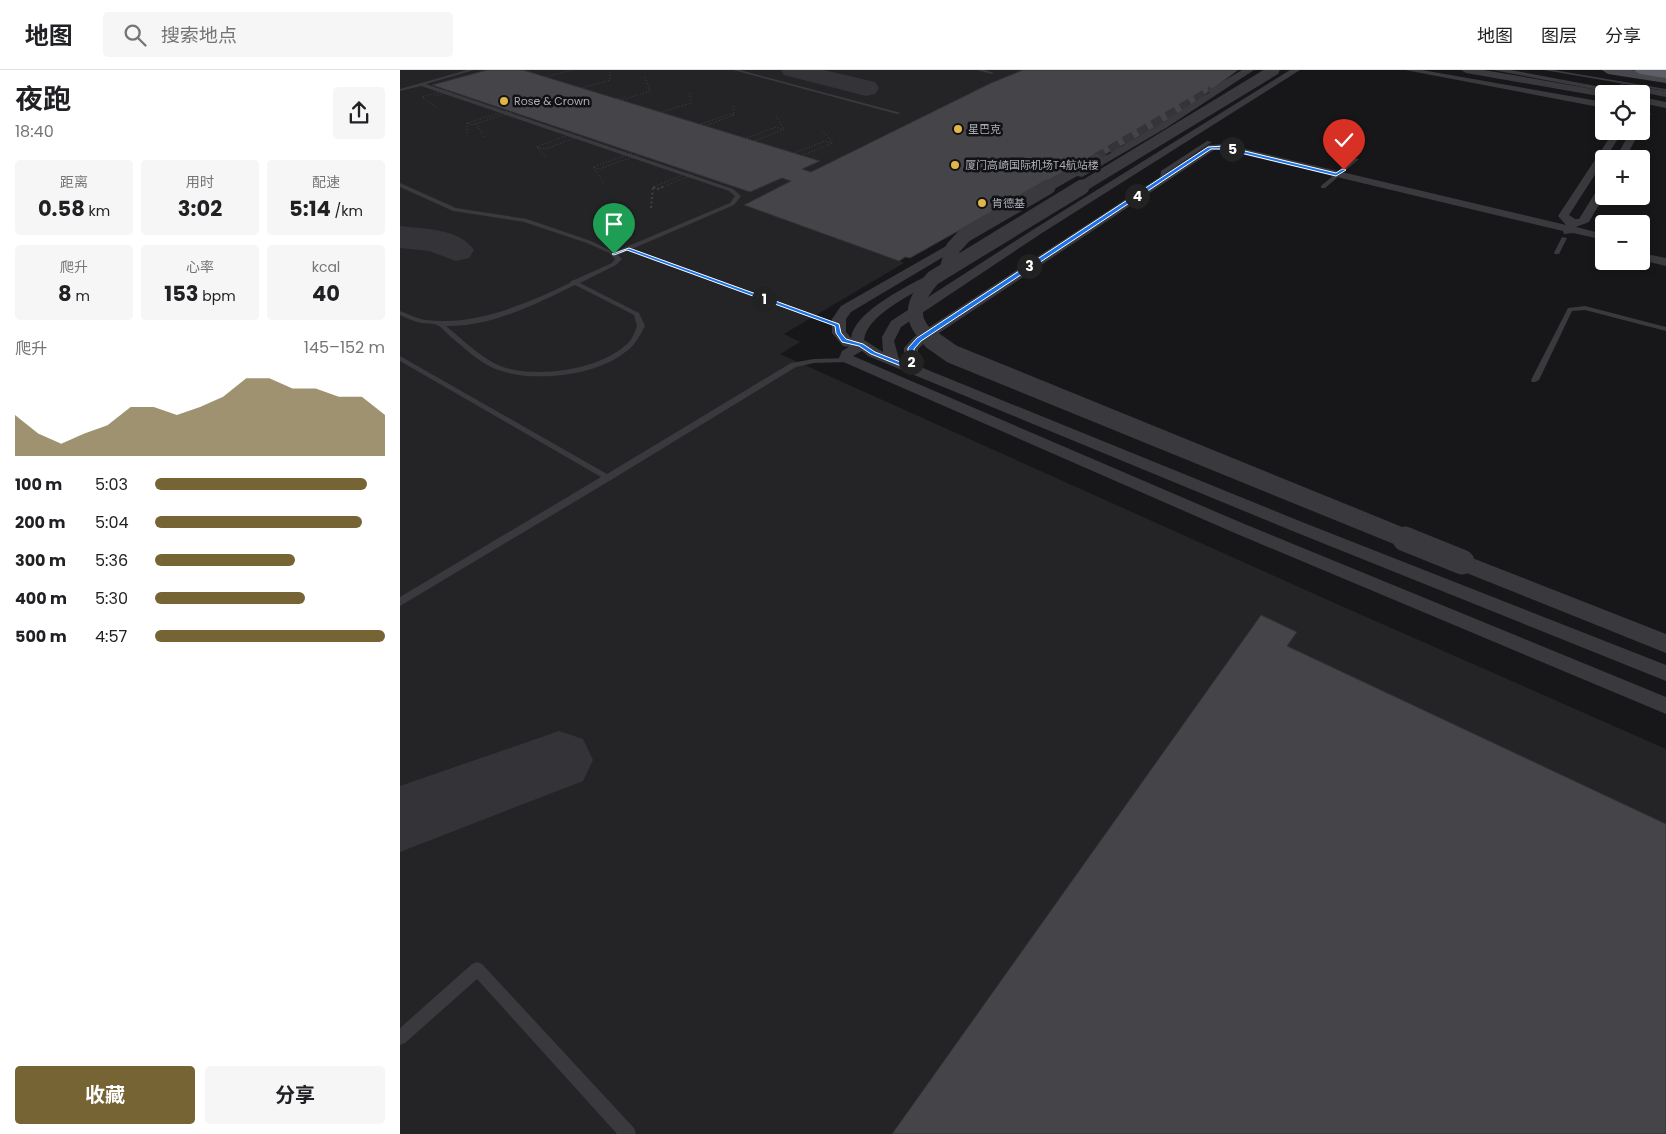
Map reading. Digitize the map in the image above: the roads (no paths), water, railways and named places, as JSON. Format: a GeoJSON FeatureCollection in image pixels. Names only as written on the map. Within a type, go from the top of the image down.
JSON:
{"type":"FeatureCollection","features":[{"type":"Feature","properties":{"kind":"highway"},"geometry":{"type":"LineString","coordinates":[[1640,70],[1666,74]]}},
{"type":"Feature","properties":{"kind":"main road"},"geometry":{"type":"LineString","coordinates":[[1608,70],[1666,79]]}},
{"type":"Feature","properties":{"kind":"street"},"geometry":{"type":"LineString","coordinates":[[1212,90],[1249,70]]}},
{"type":"Feature","properties":{"kind":"street"},"geometry":{"type":"LineString","coordinates":[[1249,70],[1164,126],[854,303],[842,313],[837,325],[838,333],[844,340],[893,361],[1296,526],[1666,673]]}},
{"type":"Feature","properties":{"kind":"street"},"geometry":{"type":"LineString","coordinates":[[1274,70],[947,269],[922,289],[915,301],[914,312],[922,331],[939,346],[952,354],[1666,644]]}},
{"type":"Feature","properties":{"kind":"street"},"geometry":{"type":"LineString","coordinates":[[861,346],[856,338],[860,328],[884,307],[1280,70]]}},
{"type":"Feature","properties":{"kind":"street"},"geometry":{"type":"LineString","coordinates":[[893,361],[887,346],[887,339],[896,324],[1038,231],[1296,70]]}},
{"type":"Feature","properties":{"kind":"street"},"geometry":{"type":"LineString","coordinates":[[1410,70],[1595,103]]}},
{"type":"Feature","properties":{"kind":"street"},"geometry":{"type":"LineString","coordinates":[[1437,70],[1595,98]]}},
{"type":"Feature","properties":{"kind":"street"},"geometry":{"type":"LineString","coordinates":[[1466,70],[1595,92]]}},
{"type":"Feature","properties":{"kind":"street"},"geometry":{"type":"LineString","coordinates":[[1497,70],[1595,87]]}},
{"type":"Feature","properties":{"kind":"street"},"geometry":{"type":"LineString","coordinates":[[1531,70],[1666,90]]}},
{"type":"Feature","properties":{"kind":"street"},"geometry":{"type":"LineString","coordinates":[[1650,96],[1666,99]]}},
{"type":"Feature","properties":{"kind":"street"},"geometry":{"type":"LineString","coordinates":[[1650,102],[1666,105]]}},
{"type":"Feature","properties":{"kind":"street"},"geometry":{"type":"LineString","coordinates":[[1569,230],[1563,216],[1613,140]]}},
{"type":"Feature","properties":{"kind":"street"},"geometry":{"type":"LineString","coordinates":[[911,368],[911,348],[919,340],[1162,179],[1207,147],[1330,181],[1595,235]]}},
{"type":"Feature","properties":{"kind":"street"},"geometry":{"type":"LineString","coordinates":[[947,269],[953,248],[965,236],[1096,159]]}},
{"type":"Feature","properties":{"kind":"street"},"geometry":{"type":"LineString","coordinates":[[1330,181],[1535,218],[1569,230],[1595,243]]}},
{"type":"Feature","properties":{"kind":"street"},"geometry":{"type":"LineString","coordinates":[[1569,230],[1583,222],[1595,202]]}},
{"type":"Feature","properties":{"kind":"street"},"geometry":{"type":"LineString","coordinates":[[1650,247],[1666,251]]}},
{"type":"Feature","properties":{"kind":"street"},"geometry":{"type":"LineString","coordinates":[[1650,258],[1666,262]]}},
{"type":"Feature","properties":{"kind":"street"},"geometry":{"type":"LineString","coordinates":[[861,346],[847,354],[848,360],[1236,527],[1666,706]]}},
{"type":"Feature","properties":{"kind":"street"},"geometry":{"type":"LineString","coordinates":[[1608,621],[1666,635]]}},
{"type":"Feature","properties":{"kind":"lane"},"geometry":{"type":"LineString","coordinates":[[400,90],[472,70]]}},
{"type":"Feature","properties":{"kind":"lane"},"geometry":{"type":"LineString","coordinates":[[735,70],[899,113]]}},
{"type":"Feature","properties":{"kind":"lane"},"geometry":{"type":"LineString","coordinates":[[980,70],[992,73]]}},
{"type":"Feature","properties":{"kind":"lane"},"geometry":{"type":"LineString","coordinates":[[1546,70],[1666,90]]}},
{"type":"Feature","properties":{"kind":"lane"},"geometry":{"type":"LineString","coordinates":[[1565,70],[1666,90]]}},
{"type":"Feature","properties":{"kind":"lane"},"geometry":{"type":"LineString","coordinates":[[421,84],[731,190],[738,196],[732,204],[614,254]]}},
{"type":"Feature","properties":{"kind":"lane"},"geometry":{"type":"LineString","coordinates":[[1330,181],[1356,159]]}},
{"type":"Feature","properties":{"kind":"lane"},"geometry":{"type":"LineString","coordinates":[[400,185],[455,210],[525,220],[614,254],[619,259],[614,264],[495,316],[474,322],[440,324],[423,322],[400,314]]}},
{"type":"Feature","properties":{"kind":"lane"},"geometry":{"type":"LineString","coordinates":[[1557,253],[1569,230]]}},
{"type":"Feature","properties":{"kind":"lane"},"geometry":{"type":"LineString","coordinates":[[627,249],[837,325]]}},
{"type":"Feature","properties":{"kind":"lane"},"geometry":{"type":"LineString","coordinates":[[440,324],[495,366],[520,372],[550,375],[583,369],[612,357],[631,344],[641,326],[636,314],[573,282]]}},
{"type":"Feature","properties":{"kind":"lane"},"geometry":{"type":"LineString","coordinates":[[1535,380],[1570,309],[1585,308],[1666,328]]}},
{"type":"Feature","properties":{"kind":"lane"},"geometry":{"type":"LineString","coordinates":[[400,358],[608,478]]}},
{"type":"Feature","properties":{"kind":"lane"},"geometry":{"type":"LineString","coordinates":[[400,602],[794,364],[814,361],[848,360]]}},
{"type":"Feature","properties":{"kind":"lane"},"geometry":{"type":"LineString","coordinates":[[400,1038],[477,969],[628,1134]]}},
{"type":"Feature","properties":{"kind":"tunnel"},"geometry":{"type":"LineString","coordinates":[[1096,159],[1212,91]]}},
{"type":"Feature","properties":{"kind":"place","name":"Rose & Crown"},"geometry":{"type":"Point","coordinates":[504,101]}},
{"type":"Feature","properties":{"kind":"place","name":"星巴克"},"geometry":{"type":"Point","coordinates":[958,129]}},
{"type":"Feature","properties":{"kind":"place","name":"厦门高崎国际机场T4航站楼"},"geometry":{"type":"Point","coordinates":[955,165]}},
{"type":"Feature","properties":{"kind":"place","name":"肯德基"},"geometry":{"type":"Point","coordinates":[982,203]}}]}
